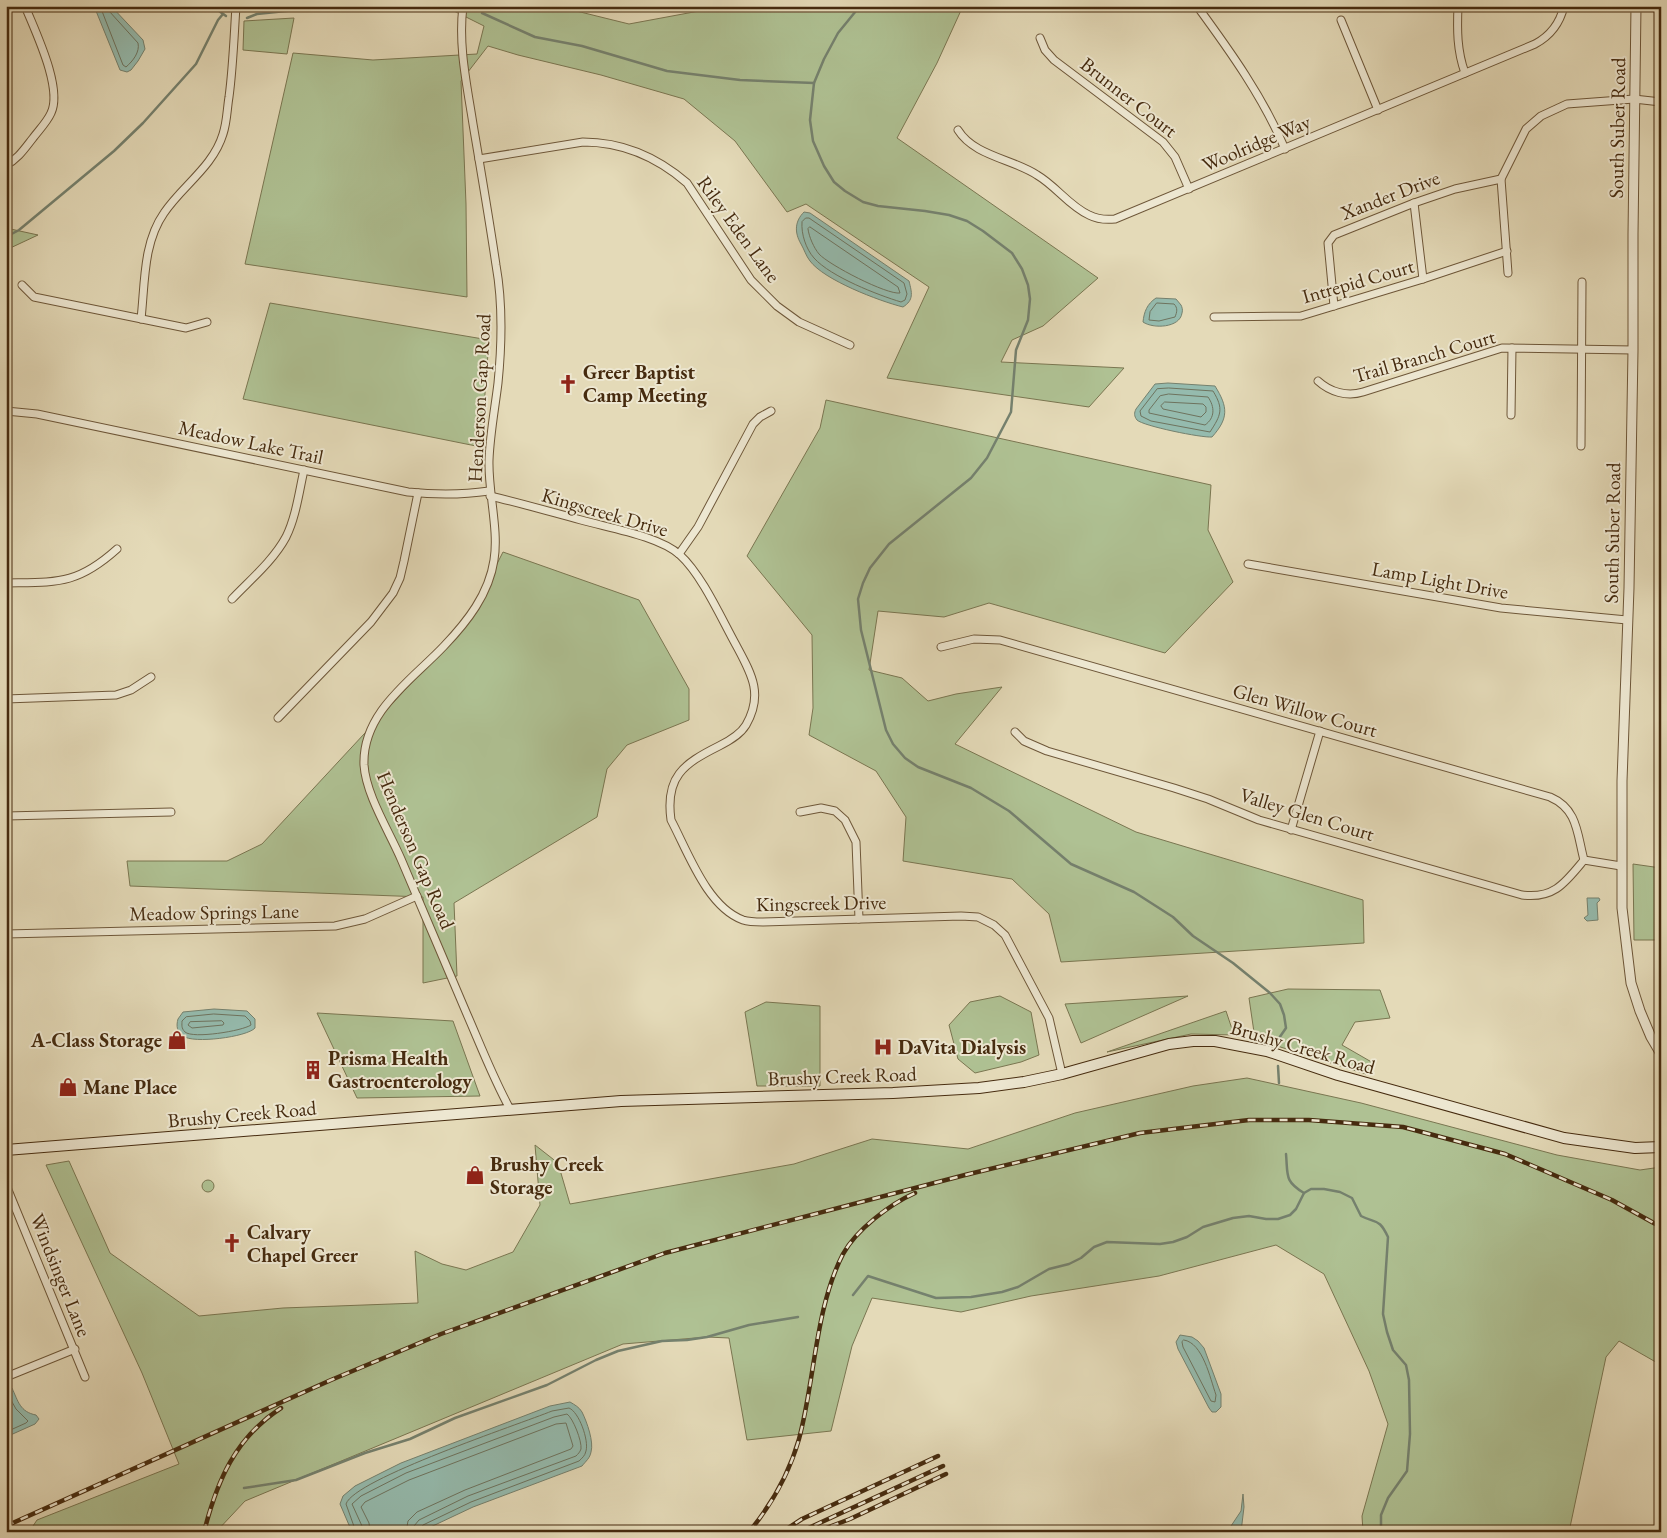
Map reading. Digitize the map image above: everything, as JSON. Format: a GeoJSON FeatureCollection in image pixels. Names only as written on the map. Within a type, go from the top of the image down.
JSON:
{"type":"FeatureCollection","features":[{"type":"Feature","properties":{"kind":"main road","name":"Brushy Creek Road"},"geometry":{"type":"LineString","coordinates":[[6,1150],[655,1099],[893,1093],[969,1089],[1024,1082],[1062,1074],[1169,1044],[1192,1041],[1226,1042],[1267,1051],[1338,1075],[1564,1138],[1635,1148],[1661,1147]]}},
{"type":"Feature","properties":{"kind":"street"},"geometry":{"type":"LineString","coordinates":[[6,165],[18,157],[43,125],[51,112],[55,98],[49,70],[25,6]]}},
{"type":"Feature","properties":{"kind":"street"},"geometry":{"type":"LineString","coordinates":[[141,319],[148,248],[155,229],[164,212],[213,155],[223,136],[233,68],[236,6]]}},
{"type":"Feature","properties":{"kind":"street","name":"Henderson Gap Road"},"geometry":{"type":"LineString","coordinates":[[463,6],[462,46],[501,303],[500,361],[488,461],[495,551],[487,586],[469,617],[443,647],[392,696],[382,711],[372,728],[365,750],[364,769],[369,789],[510,1109]]}},
{"type":"Feature","properties":{"kind":"street"},"geometry":{"type":"LineString","coordinates":[[1197,6],[1256,92],[1285,149]]}},
{"type":"Feature","properties":{"kind":"street"},"geometry":{"type":"LineString","coordinates":[[1458,6],[1457,45],[1465,73]]}},
{"type":"Feature","properties":{"kind":"street","name":"Woolridge Way"},"geometry":{"type":"LineString","coordinates":[[958,130],[963,138],[974,146],[1036,174],[1081,211],[1093,217],[1115,219],[1541,41],[1557,25],[1564,6]]}},
{"type":"Feature","properties":{"kind":"street","name":"South Suber Road"},"geometry":{"type":"LineString","coordinates":[[1636,6],[1633,350],[1622,781],[1622,908],[1631,983],[1640,1011],[1651,1037],[1661,1054]]}},
{"type":"Feature","properties":{"kind":"street"},"geometry":{"type":"LineString","coordinates":[[1341,20],[1378,110]]}},
{"type":"Feature","properties":{"kind":"street","name":"Brunner Court"},"geometry":{"type":"LineString","coordinates":[[1040,38],[1045,50],[1054,60],[1164,142],[1178,162],[1189,189]]}},
{"type":"Feature","properties":{"kind":"street"},"geometry":{"type":"LineString","coordinates":[[1508,273],[1501,179],[1526,129],[1541,116],[1567,104],[1634,99],[1661,102]]}},
{"type":"Feature","properties":{"kind":"street","name":"Riley Eden Lane"},"geometry":{"type":"LineString","coordinates":[[479,159],[583,142],[598,142],[636,150],[657,160],[687,183],[751,280],[777,306],[799,322],[850,345]]}},
{"type":"Feature","properties":{"kind":"street","name":"Xander Drive"},"geometry":{"type":"LineString","coordinates":[[1334,306],[1328,243],[1337,233],[1455,189],[1501,179]]}},
{"type":"Feature","properties":{"kind":"street"},"geometry":{"type":"LineString","coordinates":[[1414,203],[1423,279]]}},
{"type":"Feature","properties":{"kind":"street","name":"Intrepid Court"},"geometry":{"type":"LineString","coordinates":[[1214,317],[1301,316],[1423,279],[1507,250]]}},
{"type":"Feature","properties":{"kind":"street"},"geometry":{"type":"LineString","coordinates":[[1581,446],[1582,282]]}},
{"type":"Feature","properties":{"kind":"street"},"geometry":{"type":"LineString","coordinates":[[22,285],[34,297],[141,319],[186,328],[207,322]]}},
{"type":"Feature","properties":{"kind":"street"},"geometry":{"type":"LineString","coordinates":[[1511,415],[1512,348]]}},
{"type":"Feature","properties":{"kind":"street","name":"Trail Branch Court"},"geometry":{"type":"LineString","coordinates":[[1318,381],[1326,388],[1341,393],[1357,394],[1494,349],[1633,350]]}},
{"type":"Feature","properties":{"kind":"street"},"geometry":{"type":"LineString","coordinates":[[679,554],[698,527],[753,424],[772,410]]}},
{"type":"Feature","properties":{"kind":"street","name":"Meadow Lake Trail"},"geometry":{"type":"LineString","coordinates":[[6,411],[37,414],[418,493],[452,495],[490,494]]}},
{"type":"Feature","properties":{"kind":"street"},"geometry":{"type":"LineString","coordinates":[[232,599],[269,560],[285,538],[294,512],[304,470]]}},
{"type":"Feature","properties":{"kind":"street"},"geometry":{"type":"LineString","coordinates":[[278,718],[371,622],[393,593],[400,578],[418,493]]}},
{"type":"Feature","properties":{"kind":"street","name":"Kingscreek Drive"},"geometry":{"type":"LineString","coordinates":[[490,494],[660,542],[679,554],[692,569],[704,588],[754,683],[756,700],[751,716],[744,728],[732,739],[706,752],[682,770],[673,784],[670,793],[671,820],[707,889],[718,904],[732,915],[745,921],[763,922],[978,917],[994,925],[1006,935],[1014,949],[1049,1018],[1062,1074]]}},
{"type":"Feature","properties":{"kind":"street"},"geometry":{"type":"LineString","coordinates":[[6,583],[69,579],[93,569],[117,549]]}},
{"type":"Feature","properties":{"kind":"street","name":"Lamp Light Drive"},"geometry":{"type":"LineString","coordinates":[[1248,564],[1501,608],[1627,620]]}},
{"type":"Feature","properties":{"kind":"street","name":"Glen Willow Court"},"geometry":{"type":"LineString","coordinates":[[940,647],[974,639],[1000,640],[1550,797],[1558,800],[1574,818],[1584,860]]}},
{"type":"Feature","properties":{"kind":"street"},"geometry":{"type":"LineString","coordinates":[[6,699],[116,696],[152,678]]}},
{"type":"Feature","properties":{"kind":"street"},"geometry":{"type":"LineString","coordinates":[[1292,830],[1320,731]]}},
{"type":"Feature","properties":{"kind":"street","name":"Valley Glen Court"},"geometry":{"type":"LineString","coordinates":[[1015,732],[1024,741],[1047,752],[1174,788],[1208,799],[1260,820],[1530,896],[1546,894],[1559,888],[1584,860]]}},
{"type":"Feature","properties":{"kind":"street"},"geometry":{"type":"LineString","coordinates":[[800,812],[821,808],[835,811],[845,820],[856,842],[859,919]]}},
{"type":"Feature","properties":{"kind":"street"},"geometry":{"type":"LineString","coordinates":[[6,816],[171,812]]}},
{"type":"Feature","properties":{"kind":"street"},"geometry":{"type":"LineString","coordinates":[[1584,860],[1621,866]]}},
{"type":"Feature","properties":{"kind":"street","name":"Meadow Springs Lane"},"geometry":{"type":"LineString","coordinates":[[6,934],[336,926],[365,919],[416,896]]}},
{"type":"Feature","properties":{"kind":"street","name":"Windsinger Lane"},"geometry":{"type":"LineString","coordinates":[[6,1185],[86,1377]]}},
{"type":"Feature","properties":{"kind":"street"},"geometry":{"type":"LineString","coordinates":[[6,1209],[16,1208]]}},
{"type":"Feature","properties":{"kind":"street"},"geometry":{"type":"LineString","coordinates":[[6,1377],[74,1349]]}},
{"type":"Feature","properties":{"kind":"green space"},"geometry":{"type":"Polygon","coordinates":[[[444,6],[556,6],[629,24],[726,6],[963,6],[937,63],[897,138],[1098,278],[1043,326],[1012,340],[1001,362],[1124,368],[1089,407],[887,378],[929,287],[806,204],[787,212],[735,141],[684,99],[601,75],[488,46],[461,81],[466,204],[467,297],[245,264],[293,53],[373,60],[477,54],[484,26],[444,6]]]}},
{"type":"Feature","properties":{"kind":"green space"},"geometry":{"type":"Polygon","coordinates":[[[294,18],[287,54],[243,50],[244,21],[294,18]]]}},
{"type":"Feature","properties":{"kind":"green space"},"geometry":{"type":"Polygon","coordinates":[[[6,228],[38,235],[6,250],[6,228]]]}},
{"type":"Feature","properties":{"kind":"green space"},"geometry":{"type":"Polygon","coordinates":[[[270,303],[489,340],[481,447],[243,399],[270,303]]]}},
{"type":"Feature","properties":{"kind":"green space"},"geometry":{"type":"Polygon","coordinates":[[[826,400],[1211,485],[1208,530],[1233,582],[1165,653],[989,603],[944,617],[878,611],[869,670],[902,678],[928,701],[956,694],[1002,687],[955,744],[1136,832],[1363,900],[1364,943],[1061,962],[1049,914],[1012,879],[903,861],[906,817],[876,771],[809,735],[813,708],[812,635],[747,556],[820,428],[826,400]]]}},
{"type":"Feature","properties":{"kind":"green space"},"geometry":{"type":"Polygon","coordinates":[[[503,552],[639,600],[689,689],[689,720],[627,745],[607,769],[597,817],[454,903],[457,976],[423,983],[423,897],[130,886],[127,861],[227,861],[262,844],[467,623],[503,552]]]}},
{"type":"Feature","properties":{"kind":"green space"},"geometry":{"type":"Polygon","coordinates":[[[1633,864],[1661,868],[1661,940],[1634,940],[1633,864]]]}},
{"type":"Feature","properties":{"kind":"green space"},"geometry":{"type":"Polygon","coordinates":[[[1288,989],[1380,990],[1390,1018],[1355,1022],[1342,1045],[1375,1064],[1366,1074],[1255,1039],[1249,998],[1288,989]]]}},
{"type":"Feature","properties":{"kind":"green space"},"geometry":{"type":"Polygon","coordinates":[[[1000,996],[1031,1012],[1039,1055],[1021,1062],[975,1073],[958,1059],[949,1025],[970,1002],[1000,996]]]}},
{"type":"Feature","properties":{"kind":"green space"},"geometry":{"type":"Polygon","coordinates":[[[1188,996],[1081,1043],[1065,1004],[1188,996]]]}},
{"type":"Feature","properties":{"kind":"green space"},"geometry":{"type":"Polygon","coordinates":[[[766,1002],[820,1006],[820,1086],[757,1086],[745,1012],[766,1002]]]}},
{"type":"Feature","properties":{"kind":"green space"},"geometry":{"type":"Polygon","coordinates":[[[1226,1011],[1234,1035],[1191,1034],[1107,1052],[1226,1011]]]}},
{"type":"Feature","properties":{"kind":"green space"},"geometry":{"type":"Polygon","coordinates":[[[317,1013],[453,1021],[480,1096],[357,1098],[317,1013]]]}},
{"type":"Feature","properties":{"kind":"green space"},"geometry":{"type":"Polygon","coordinates":[[[1247,1078],[1361,1103],[1557,1155],[1640,1170],[1661,1167],[1661,1365],[1619,1341],[1606,1357],[1569,1532],[1363,1532],[1362,1516],[1388,1424],[1369,1371],[1324,1274],[1276,1245],[1159,1276],[1031,1296],[961,1312],[872,1298],[852,1346],[831,1431],[747,1440],[729,1338],[707,1337],[623,1344],[245,1501],[216,1532],[29,1532],[37,1520],[179,1464],[142,1373],[46,1165],[69,1161],[110,1253],[199,1316],[283,1308],[418,1303],[415,1251],[442,1264],[466,1270],[513,1252],[540,1205],[535,1145],[558,1163],[570,1204],[794,1164],[872,1139],[968,1149],[1075,1113],[1193,1086],[1247,1078]]]}},
{"type":"Feature","properties":{"kind":"green space"},"geometry":{"type":"Polygon","coordinates":[[[206,1180],[210,1180],[214,1186],[210,1192],[206,1192],[202,1188],[202,1184],[206,1180]]]}},
{"type":"Feature","properties":{"kind":"water"},"geometry":{"type":"Polygon","coordinates":[[[94,6],[111,6],[143,40],[145,49],[131,70],[127,72],[120,70],[94,6]]]}},
{"type":"Feature","properties":{"kind":"water"},"geometry":{"type":"Polygon","coordinates":[[[804,212],[810,213],[909,281],[911,299],[909,302],[903,307],[880,300],[839,282],[817,268],[809,259],[797,235],[797,223],[804,212]]]}},
{"type":"Feature","properties":{"kind":"water"},"geometry":{"type":"Polygon","coordinates":[[[1156,298],[1176,299],[1181,305],[1182,312],[1176,322],[1165,326],[1153,326],[1143,322],[1147,308],[1156,298]]]}},
{"type":"Feature","properties":{"kind":"water"},"geometry":{"type":"Polygon","coordinates":[[[1155,384],[1215,386],[1222,400],[1225,412],[1218,430],[1212,437],[1173,431],[1137,420],[1135,417],[1136,409],[1155,384]]]}},
{"type":"Feature","properties":{"kind":"water"},"geometry":{"type":"Polygon","coordinates":[[[1587,898],[1599,898],[1600,900],[1597,903],[1598,920],[1587,921],[1584,918],[1588,915],[1587,898]]]}},
{"type":"Feature","properties":{"kind":"water"},"geometry":{"type":"Polygon","coordinates":[[[214,1009],[247,1011],[255,1019],[255,1028],[231,1037],[208,1039],[189,1038],[179,1033],[177,1022],[183,1012],[214,1009]]]}},
{"type":"Feature","properties":{"kind":"water"},"geometry":{"type":"Polygon","coordinates":[[[1180,1335],[1192,1337],[1204,1348],[1221,1394],[1221,1407],[1216,1412],[1212,1412],[1209,1408],[1178,1349],[1176,1342],[1180,1335]]]}},
{"type":"Feature","properties":{"kind":"water"},"geometry":{"type":"Polygon","coordinates":[[[6,1386],[12,1388],[23,1409],[36,1415],[39,1419],[35,1424],[6,1437],[6,1386]]]}},
{"type":"Feature","properties":{"kind":"water"},"geometry":{"type":"Polygon","coordinates":[[[570,1402],[582,1412],[591,1438],[592,1448],[588,1459],[582,1466],[473,1507],[420,1532],[352,1532],[340,1504],[343,1496],[355,1486],[401,1463],[550,1406],[570,1402]]]}},
{"type":"Feature","properties":{"kind":"water"},"geometry":{"type":"Polygon","coordinates":[[[1243,1494],[1244,1507],[1241,1532],[1227,1532],[1241,1511],[1243,1494]]]}},
{"type":"Feature","properties":{"kind":"waterway"},"geometry":{"type":"LineString","coordinates":[[212,6],[226,16]]}},
{"type":"Feature","properties":{"kind":"waterway"},"geometry":{"type":"LineString","coordinates":[[247,18],[257,14],[305,9],[310,6]]}},
{"type":"Feature","properties":{"kind":"waterway"},"geometry":{"type":"LineString","coordinates":[[860,6],[838,33],[814,83],[810,120],[813,141],[824,166],[834,182],[863,202],[878,206],[949,215],[967,221],[983,231],[1012,253],[1022,269],[1028,285],[1030,299],[1028,320],[1016,350],[1011,412],[987,458],[971,478],[889,544],[870,568],[863,583],[858,599],[861,630],[886,730],[893,744],[905,758],[918,767],[971,788],[1009,811],[1071,864],[1134,892],[1173,917],[1193,936],[1233,963],[1270,993],[1280,1004],[1286,1028],[1277,1041]]}},
{"type":"Feature","properties":{"kind":"waterway"},"geometry":{"type":"LineString","coordinates":[[482,13],[535,37],[582,46],[667,71],[740,80],[814,83]]}},
{"type":"Feature","properties":{"kind":"waterway"},"geometry":{"type":"LineString","coordinates":[[6,237],[19,230],[114,151],[143,123],[196,64],[218,20],[223,14]]}},
{"type":"Feature","properties":{"kind":"waterway"},"geometry":{"type":"LineString","coordinates":[[1278,1066],[1279,1083]]}},
{"type":"Feature","properties":{"kind":"waterway"},"geometry":{"type":"LineString","coordinates":[[1286,1154],[1288,1177],[1293,1185],[1304,1193]]}},
{"type":"Feature","properties":{"kind":"waterway"},"geometry":{"type":"LineString","coordinates":[[853,1295],[868,1276],[936,1298],[971,1297],[1002,1292],[1018,1287],[1049,1269],[1069,1264],[1081,1258],[1094,1247],[1107,1242],[1160,1244],[1173,1242],[1187,1237],[1203,1227],[1233,1218],[1249,1216],[1278,1219],[1290,1215],[1296,1209],[1304,1193],[1311,1189],[1340,1192],[1352,1198],[1361,1216],[1380,1224],[1388,1237],[1383,1314],[1393,1350],[1406,1365],[1409,1380],[1410,1434],[1407,1471],[1388,1498],[1381,1515],[1381,1532]]}},
{"type":"Feature","properties":{"kind":"waterway"},"geometry":{"type":"LineString","coordinates":[[244,1488],[296,1480],[365,1453],[410,1439],[455,1418],[547,1385],[618,1351],[662,1341],[707,1337],[749,1325],[798,1317]]}},
{"type":"Feature","properties":{"kind":"railway"},"geometry":{"type":"LineString","coordinates":[[6,1526],[331,1380],[441,1334],[665,1253],[965,1175],[1140,1133],[1249,1120],[1309,1120],[1403,1127],[1505,1154],[1612,1200],[1661,1227]]}},
{"type":"Feature","properties":{"kind":"railway"},"geometry":{"type":"LineString","coordinates":[[749,1532],[779,1488],[795,1452],[804,1416],[821,1321],[834,1275],[843,1254],[856,1236],[874,1219],[915,1193]]}},
{"type":"Feature","properties":{"kind":"railway"},"geometry":{"type":"LineString","coordinates":[[204,1532],[215,1495],[230,1462],[251,1433],[281,1408]]}},
{"type":"Feature","properties":{"kind":"railway"},"geometry":{"type":"LineString","coordinates":[[782,1532],[802,1519],[938,1456]]}},
{"type":"Feature","properties":{"kind":"railway"},"geometry":{"type":"LineString","coordinates":[[800,1532],[943,1466]]}},
{"type":"Feature","properties":{"kind":"railway"},"geometry":{"type":"LineString","coordinates":[[816,1532],[850,1519],[946,1474]]}},
{"type":"Feature","properties":{"kind":"place","name":"Greer Baptist Camp Meeting"},"geometry":{"type":"Point","coordinates":[568,384]}},
{"type":"Feature","properties":{"kind":"place","name":"A-Class Storage"},"geometry":{"type":"Point","coordinates":[177,1040]}},
{"type":"Feature","properties":{"kind":"place","name":"DaVita Dialysis"},"geometry":{"type":"Point","coordinates":[883,1047]}},
{"type":"Feature","properties":{"kind":"place","name":"Prisma Health Gastroenterology"},"geometry":{"type":"Point","coordinates":[313,1070]}},
{"type":"Feature","properties":{"kind":"place","name":"Mane Place"},"geometry":{"type":"Point","coordinates":[68,1087]}},
{"type":"Feature","properties":{"kind":"place","name":"Brushy Creek Storage"},"geometry":{"type":"Point","coordinates":[475,1175]}},
{"type":"Feature","properties":{"kind":"place","name":"Calvary Chapel Greer"},"geometry":{"type":"Point","coordinates":[232,1243]}}]}
